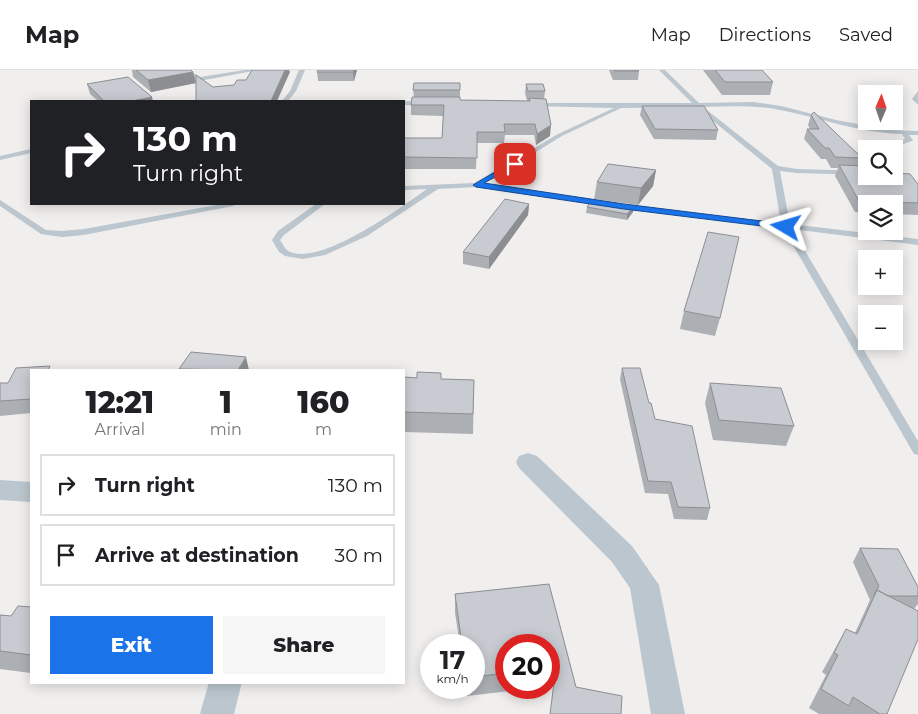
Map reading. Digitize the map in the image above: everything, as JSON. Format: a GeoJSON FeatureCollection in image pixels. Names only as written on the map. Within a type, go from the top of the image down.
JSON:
{"type":"FeatureCollection","features":[{"type":"Feature","properties":{"kind":"street"},"geometry":{"type":"LineString","coordinates":[[528,462],[622,554],[644,585],[668,714]]}},
{"type":"Feature","properties":{"kind":"street"},"geometry":{"type":"LineString","coordinates":[[0,490],[30,492]]}},
{"type":"Feature","properties":{"kind":"street"},"geometry":{"type":"LineString","coordinates":[[217,714],[225,684]]}},
{"type":"Feature","properties":{"kind":"lane"},"geometry":{"type":"LineString","coordinates":[[185,70],[198,79],[256,70]]}},
{"type":"Feature","properties":{"kind":"lane"},"geometry":{"type":"LineString","coordinates":[[286,100],[293,90],[302,70]]}},
{"type":"Feature","properties":{"kind":"lane"},"geometry":{"type":"LineString","coordinates":[[662,70],[696,104],[776,168],[797,171],[857,172]]}},
{"type":"Feature","properties":{"kind":"lane"},"geometry":{"type":"LineString","coordinates":[[918,94],[915,99],[918,103]]}},
{"type":"Feature","properties":{"kind":"lane"},"geometry":{"type":"LineString","coordinates":[[405,103],[428,104]]}},
{"type":"Feature","properties":{"kind":"lane"},"geometry":{"type":"LineString","coordinates":[[521,104],[622,106],[766,105],[836,122],[904,133],[918,133]]}},
{"type":"Feature","properties":{"kind":"lane"},"geometry":{"type":"LineString","coordinates":[[476,185],[560,135],[622,106]]}},
{"type":"Feature","properties":{"kind":"lane"},"geometry":{"type":"LineString","coordinates":[[903,142],[912,143],[904,133]]}},
{"type":"Feature","properties":{"kind":"lane"},"geometry":{"type":"LineString","coordinates":[[0,158],[30,151]]}},
{"type":"Feature","properties":{"kind":"lane"},"geometry":{"type":"LineString","coordinates":[[776,168],[786,227],[918,450]]}},
{"type":"Feature","properties":{"kind":"lane"},"geometry":{"type":"LineString","coordinates":[[405,188],[476,185],[624,207],[918,242]]}},
{"type":"Feature","properties":{"kind":"lane"},"geometry":{"type":"LineString","coordinates":[[321,205],[281,232],[276,240],[286,254],[298,258],[313,257],[354,240],[437,186]]}},
{"type":"Feature","properties":{"kind":"lane"},"geometry":{"type":"LineString","coordinates":[[0,202],[44,232],[62,234],[84,232],[222,205]]}},
{"type":"Feature","properties":{"kind":"building"},"geometry":{"type":"Polygon","coordinates":[[[136,70],[191,70],[193,72],[148,80],[136,70]]]}},
{"type":"Feature","properties":{"kind":"building"},"geometry":{"type":"Polygon","coordinates":[[[252,70],[285,70],[271,100],[196,100],[196,75],[213,87],[234,85],[237,80],[246,80],[252,70]]]}},
{"type":"Feature","properties":{"kind":"building"},"geometry":{"type":"Polygon","coordinates":[[[318,70],[354,70],[353,72],[317,72],[318,70]]]}},
{"type":"Feature","properties":{"kind":"building"},"geometry":{"type":"Polygon","coordinates":[[[638,70],[639,71],[615,71],[638,70]]]}},
{"type":"Feature","properties":{"kind":"building"},"geometry":{"type":"Polygon","coordinates":[[[715,70],[762,70],[773,82],[725,82],[715,70]]]}},
{"type":"Feature","properties":{"kind":"building"},"geometry":{"type":"Polygon","coordinates":[[[128,77],[152,97],[137,100],[103,100],[87,84],[128,77]]]}},
{"type":"Feature","properties":{"kind":"building"},"geometry":{"type":"Polygon","coordinates":[[[414,83],[460,83],[460,90],[413,90],[414,83]]]}},
{"type":"Feature","properties":{"kind":"building"},"geometry":{"type":"Polygon","coordinates":[[[526,84],[543,84],[545,91],[528,91],[526,84]]]}},
{"type":"Feature","properties":{"kind":"building"},"geometry":{"type":"Polygon","coordinates":[[[412,97],[460,97],[460,100],[530,101],[529,98],[546,99],[551,125],[537,134],[535,124],[504,124],[505,132],[477,132],[477,158],[405,157],[405,138],[442,138],[444,105],[411,105],[412,97]]]}},
{"type":"Feature","properties":{"kind":"building"},"geometry":{"type":"Polygon","coordinates":[[[642,106],[704,106],[718,130],[655,129],[642,106]]]}},
{"type":"Feature","properties":{"kind":"building"},"geometry":{"type":"Polygon","coordinates":[[[814,112],[858,154],[858,158],[835,157],[829,148],[825,148],[807,129],[819,129],[811,115],[814,112]]]}},
{"type":"Feature","properties":{"kind":"building"},"geometry":{"type":"Polygon","coordinates":[[[608,164],[656,170],[641,188],[597,182],[608,164]]]}},
{"type":"Feature","properties":{"kind":"building"},"geometry":{"type":"Polygon","coordinates":[[[839,165],[858,166],[858,185],[903,185],[903,174],[910,174],[918,184],[918,203],[903,202],[903,195],[858,195],[858,199],[839,165]]]}},
{"type":"Feature","properties":{"kind":"building"},"geometry":{"type":"Polygon","coordinates":[[[505,199],[529,204],[489,257],[463,252],[505,199]]]}},
{"type":"Feature","properties":{"kind":"building"},"geometry":{"type":"Polygon","coordinates":[[[591,200],[634,206],[627,214],[587,207],[591,200]]]}},
{"type":"Feature","properties":{"kind":"building"},"geometry":{"type":"Polygon","coordinates":[[[708,232],[739,237],[720,318],[684,311],[708,232]]]}},
{"type":"Feature","properties":{"kind":"building"},"geometry":{"type":"Polygon","coordinates":[[[191,352],[246,357],[239,369],[179,369],[191,352]]]}},
{"type":"Feature","properties":{"kind":"building"},"geometry":{"type":"Polygon","coordinates":[[[50,366],[48,369],[30,369],[30,399],[0,401],[0,383],[8,383],[16,368],[50,366]]]}},
{"type":"Feature","properties":{"kind":"building"},"geometry":{"type":"Polygon","coordinates":[[[622,368],[640,368],[655,419],[692,426],[710,508],[678,507],[671,482],[648,481],[622,368]]]}},
{"type":"Feature","properties":{"kind":"building"},"geometry":{"type":"Polygon","coordinates":[[[417,372],[441,373],[441,379],[474,380],[473,414],[405,412],[405,377],[417,378],[417,372]]]}},
{"type":"Feature","properties":{"kind":"building"},"geometry":{"type":"Polygon","coordinates":[[[710,383],[781,388],[794,426],[719,420],[710,383]]]}},
{"type":"Feature","properties":{"kind":"building"},"geometry":{"type":"Polygon","coordinates":[[[860,548],[898,549],[918,587],[918,596],[888,596],[877,590],[874,595],[879,586],[860,548]]]}},
{"type":"Feature","properties":{"kind":"building"},"geometry":{"type":"Polygon","coordinates":[[[549,584],[576,687],[622,696],[621,714],[550,714],[552,699],[560,699],[560,634],[495,634],[495,674],[485,676],[485,634],[460,634],[455,594],[549,584]]]}},
{"type":"Feature","properties":{"kind":"building"},"geometry":{"type":"Polygon","coordinates":[[[877,590],[918,611],[918,639],[887,714],[880,714],[853,697],[849,706],[821,689],[838,655],[834,653],[846,629],[857,634],[877,590]]]}},
{"type":"Feature","properties":{"kind":"building"},"geometry":{"type":"Polygon","coordinates":[[[18,606],[30,607],[30,655],[0,651],[0,615],[11,616],[18,606]]]}},
{"type":"Feature","properties":{"kind":"route"},"geometry":{"type":"LineString","coordinates":[[515,164],[476,185],[624,207],[786,227]]}}]}
